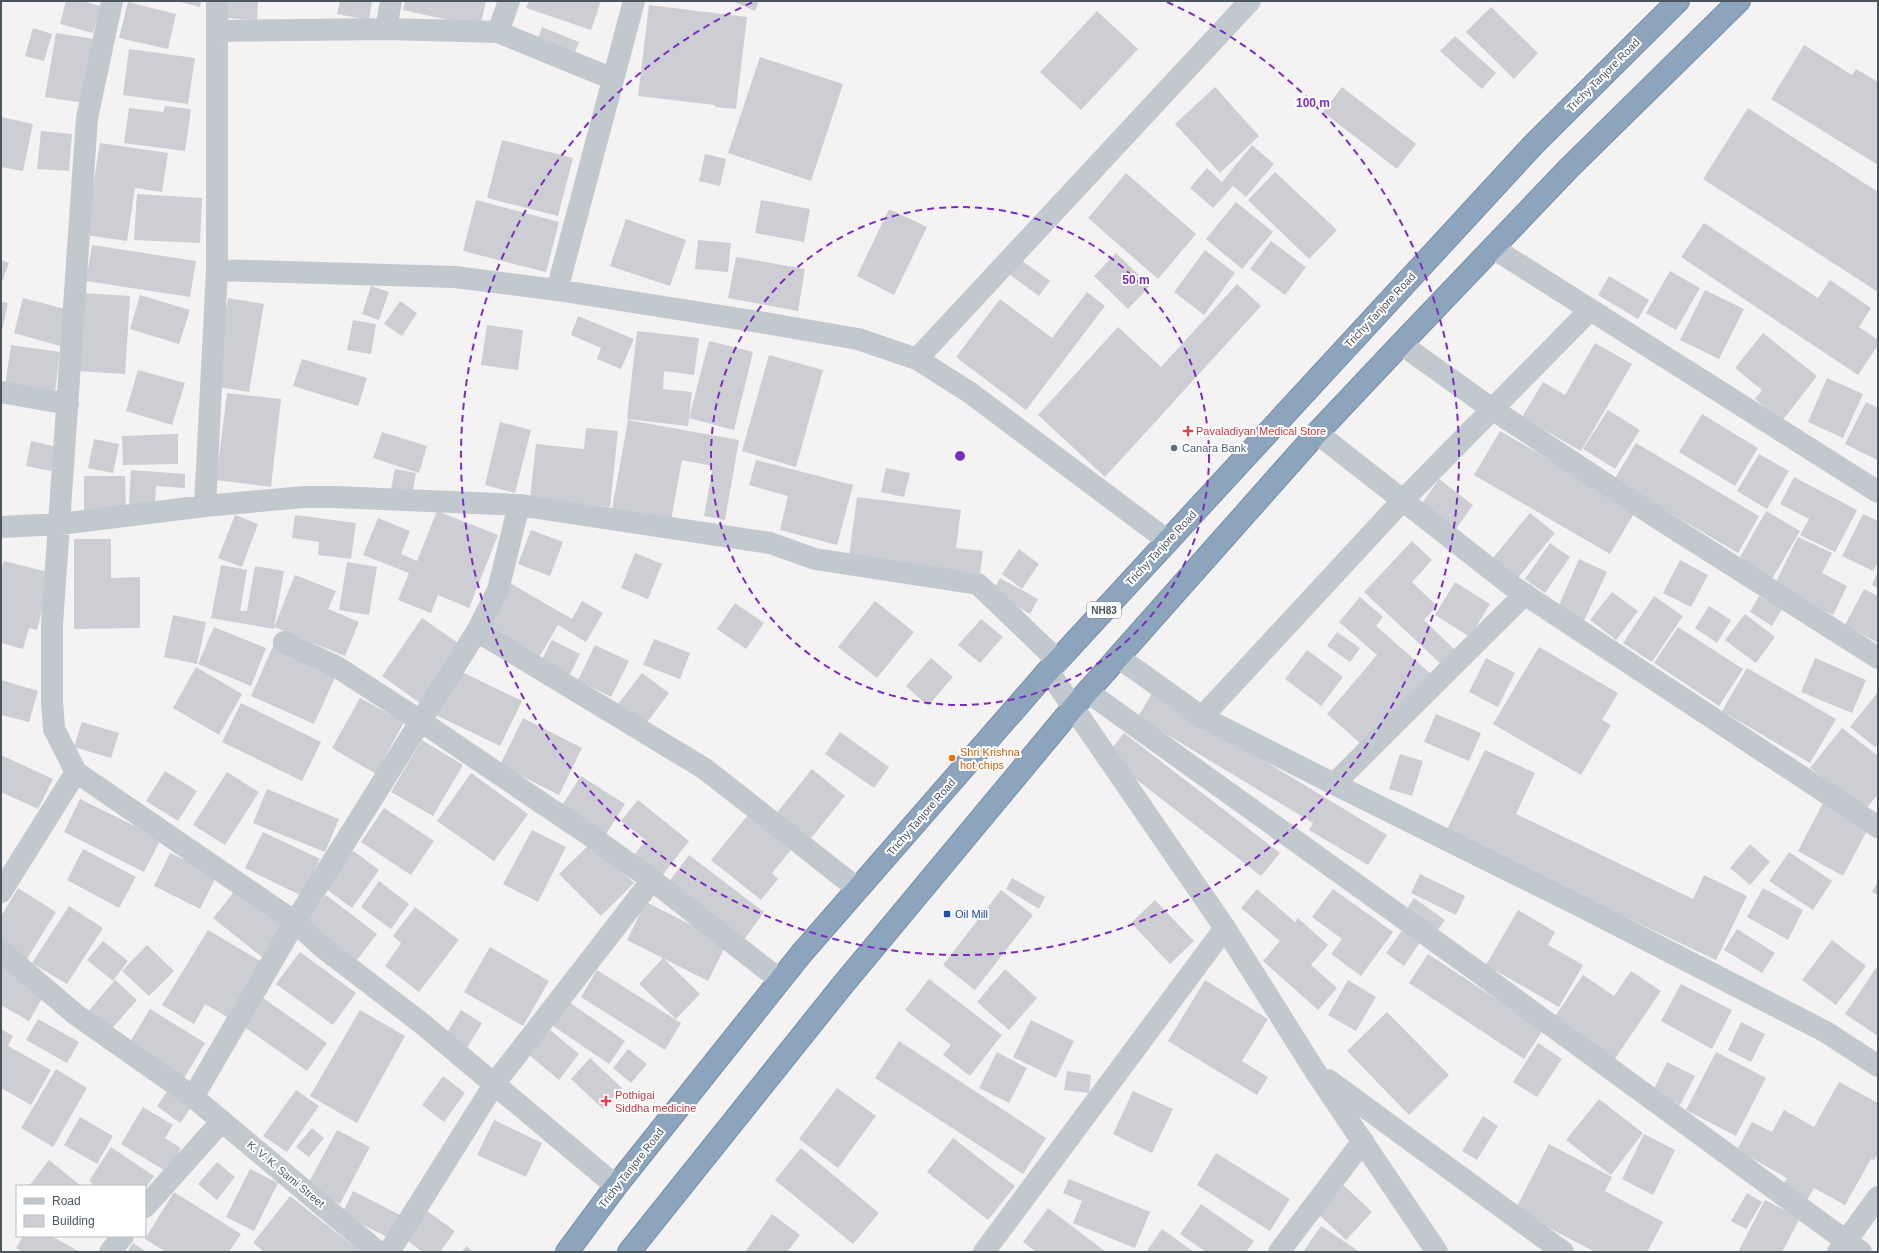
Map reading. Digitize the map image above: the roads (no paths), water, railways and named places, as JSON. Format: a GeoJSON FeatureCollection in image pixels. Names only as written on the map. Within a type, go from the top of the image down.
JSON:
{"type":"FeatureCollection","features":[{"type":"Feature","properties":{"kind":"highway","name":"Trichy Tanjore Road"},"geometry":{"type":"LineString","coordinates":[[567,1252],[616,1186],[780,980],[1053,666],[1534,144],[1678,1]]}},
{"type":"Feature","properties":{"kind":"highway"},"geometry":{"type":"LineString","coordinates":[[629,1252],[841,987],[1072,709],[1118,657],[1317,433],[1400,344],[1569,168],[1739,1]]}},
{"type":"Feature","properties":{"kind":"street"},"geometry":{"type":"LineString","coordinates":[[112,1],[86,118],[60,524],[52,625],[54,729],[76,772],[296,922],[322,947],[420,1022],[468,1063],[495,1083],[616,1186]]}},
{"type":"Feature","properties":{"kind":"street"},"geometry":{"type":"LineString","coordinates":[[205,506],[218,270],[217,1]]}},
{"type":"Feature","properties":{"kind":"street"},"geometry":{"type":"LineString","coordinates":[[386,29],[391,1]]}},
{"type":"Feature","properties":{"kind":"street"},"geometry":{"type":"LineString","coordinates":[[498,32],[509,1]]}},
{"type":"Feature","properties":{"kind":"street"},"geometry":{"type":"LineString","coordinates":[[558,290],[634,1]]}},
{"type":"Feature","properties":{"kind":"street"},"geometry":{"type":"LineString","coordinates":[[917,360],[1250,1]]}},
{"type":"Feature","properties":{"kind":"street"},"geometry":{"type":"LineString","coordinates":[[217,31],[386,29],[498,32],[613,79]]}},
{"type":"Feature","properties":{"kind":"street"},"geometry":{"type":"LineString","coordinates":[[1493,248],[1878,492]]}},
{"type":"Feature","properties":{"kind":"street"},"geometry":{"type":"LineString","coordinates":[[218,270],[455,277],[558,290],[765,322],[858,339],[917,360],[969,392],[1168,541]]}},
{"type":"Feature","properties":{"kind":"street"},"geometry":{"type":"LineString","coordinates":[[1202,717],[1403,500],[1590,310]]}},
{"type":"Feature","properties":{"kind":"street"},"geometry":{"type":"LineString","coordinates":[[1400,344],[1492,409],[1656,517],[1878,658]]}},
{"type":"Feature","properties":{"kind":"street"},"geometry":{"type":"LineString","coordinates":[[1,392],[68,404]]}},
{"type":"Feature","properties":{"kind":"street"},"geometry":{"type":"LineString","coordinates":[[1317,433],[1525,594],[1878,827]]}},
{"type":"Feature","properties":{"kind":"street"},"geometry":{"type":"LineString","coordinates":[[1,527],[60,524],[205,506],[304,497],[519,505],[770,543],[815,558],[978,584],[1053,666],[1072,709],[1225,928],[1315,1071],[1437,1252]]}},
{"type":"Feature","properties":{"kind":"street"},"geometry":{"type":"LineString","coordinates":[[194,1097],[296,922],[422,722],[477,631],[498,590],[519,505]]}},
{"type":"Feature","properties":{"kind":"street"},"geometry":{"type":"LineString","coordinates":[[1334,784],[1525,594]]}},
{"type":"Feature","properties":{"kind":"street"},"geometry":{"type":"LineString","coordinates":[[477,631],[705,769],[858,889]]}},
{"type":"Feature","properties":{"kind":"street"},"geometry":{"type":"LineString","coordinates":[[284,642],[337,667],[422,722],[595,839],[652,880],[780,980]]}},
{"type":"Feature","properties":{"kind":"street"},"geometry":{"type":"LineString","coordinates":[[1118,657],[1202,717],[1580,906],[1819,1028],[1878,1066]]}},
{"type":"Feature","properties":{"kind":"street"},"geometry":{"type":"LineString","coordinates":[[1088,692],[1474,969],[1848,1248],[1878,1197]]}},
{"type":"Feature","properties":{"kind":"street"},"geometry":{"type":"LineString","coordinates":[[1,892],[76,772]]}},
{"type":"Feature","properties":{"kind":"street"},"geometry":{"type":"LineString","coordinates":[[389,1252],[495,1083],[652,880]]}},
{"type":"Feature","properties":{"kind":"street"},"geometry":{"type":"LineString","coordinates":[[984,1252],[1225,928]]}},
{"type":"Feature","properties":{"kind":"street","name":"K. V. K. Sami Street"},"geometry":{"type":"LineString","coordinates":[[1,951],[75,1014],[194,1097],[378,1252]]}},
{"type":"Feature","properties":{"kind":"street"},"geometry":{"type":"LineString","coordinates":[[1315,1071],[1563,1252]]}},
{"type":"Feature","properties":{"kind":"street"},"geometry":{"type":"LineString","coordinates":[[146,1206],[222,1121]]}},
{"type":"Feature","properties":{"kind":"street"},"geometry":{"type":"LineString","coordinates":[[1278,1252],[1363,1141]]}},
{"type":"Feature","properties":{"kind":"street"},"geometry":{"type":"LineString","coordinates":[[110,1252],[121,1237]]}},
{"type":"Feature","properties":{"kind":"place","name":"Pavaladiyan Medical Store"},"geometry":{"type":"Point","coordinates":[1188,431]}},
{"type":"Feature","properties":{"kind":"place","name":"Canara Bank"},"geometry":{"type":"Point","coordinates":[1174,448]}},
{"type":"Feature","properties":{"kind":"place","name":"Shri Krishna hot chips"},"geometry":{"type":"Point","coordinates":[952,758]}},
{"type":"Feature","properties":{"kind":"place","name":"Oil Mill"},"geometry":{"type":"Point","coordinates":[947,914]}},
{"type":"Feature","properties":{"kind":"place","name":"Pothigai Siddha medicine"},"geometry":{"type":"Point","coordinates":[606,1101]}}]}
